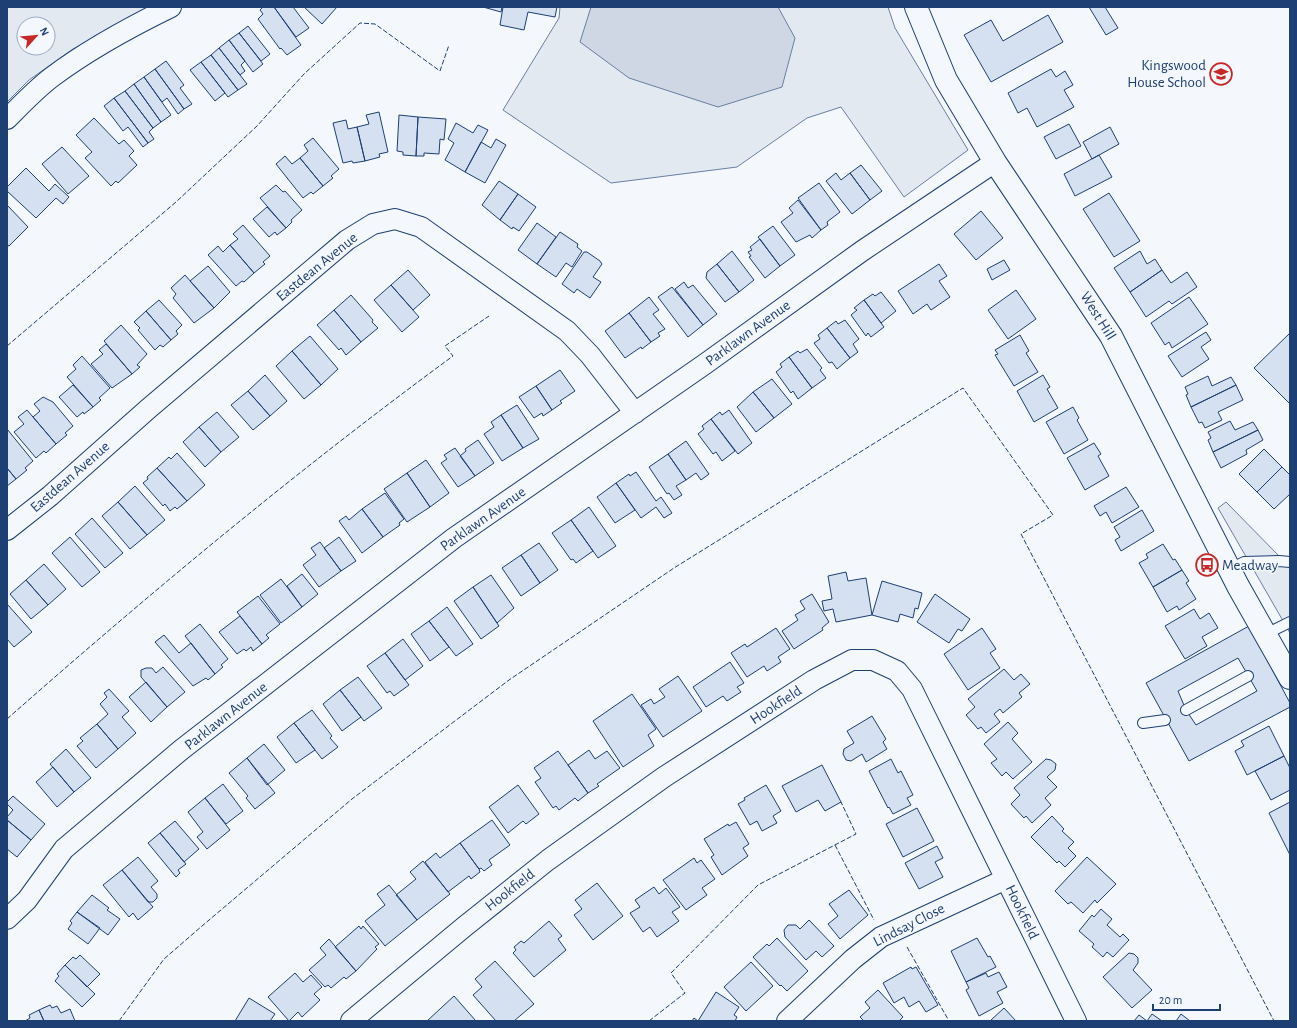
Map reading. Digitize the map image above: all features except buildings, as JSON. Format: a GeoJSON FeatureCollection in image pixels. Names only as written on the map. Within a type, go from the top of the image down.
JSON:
{"type":"FeatureCollection","features":[{"type":"Feature","properties":{"kind":"main road","name":"West Hill"},"geometry":{"type":"LineString","coordinates":[[916,7],[946,80],[995,162],[1111,336],[1230,569],[1266,634],[1274,661],[1290,678]]}},
{"type":"Feature","properties":{"kind":"street"},"geometry":{"type":"LineString","coordinates":[[7,119],[51,78],[80,57],[133,26],[171,7]]}},
{"type":"Feature","properties":{"kind":"street","name":"Parklawn Avenue"},"geometry":{"type":"LineString","coordinates":[[7,919],[27,900],[64,849],[181,750],[454,538],[635,413],[862,251],[995,162]]}},
{"type":"Feature","properties":{"kind":"street","name":"Eastdean Avenue"},"geometry":{"type":"LineString","coordinates":[[7,530],[50,496],[154,404],[347,240],[373,224],[395,219],[421,227],[567,331],[590,355],[635,413]]}},
{"type":"Feature","properties":{"kind":"street","name":"Hookfield"},"geometry":{"type":"LineString","coordinates":[[351,1021],[520,881],[614,811],[814,680],[852,660],[872,660],[897,671],[912,690],[1076,1021]]}},
{"type":"Feature","properties":{"kind":"street","name":"Lindsay Close"},"geometry":{"type":"LineString","coordinates":[[787,1021],[853,959],[881,937],[1006,879]]}},
{"type":"Feature","properties":{"kind":"lane"},"geometry":{"type":"LineString","coordinates":[[1230,569],[1244,562],[1290,562]]}},
{"type":"Feature","properties":{"kind":"lane"},"geometry":{"type":"LineString","coordinates":[[1266,634],[1290,622]]}},
{"type":"Feature","properties":{"kind":"lane"},"geometry":{"type":"LineString","coordinates":[[1186,710],[1248,676]]}},
{"type":"Feature","properties":{"kind":"lane"},"geometry":{"type":"LineString","coordinates":[[1143,723],[1165,720]]}},
{"type":"Feature","properties":{"kind":"shaded area"},"geometry":{"type":"Polygon","coordinates":[[[7,7],[150,7],[73,49],[29,80],[7,102],[7,7]]]}},
{"type":"Feature","properties":{"kind":"shaded area"},"geometry":{"type":"Polygon","coordinates":[[[560,7],[888,7],[895,28],[968,150],[904,197],[841,107],[807,118],[737,167],[611,183],[503,110],[559,18],[560,7]]]}},
{"type":"Feature","properties":{"kind":"shaded area"},"geometry":{"type":"Polygon","coordinates":[[[591,7],[778,7],[795,38],[782,87],[718,107],[629,78],[580,42],[591,7]]]}},
{"type":"Feature","properties":{"kind":"shaded area"},"geometry":{"type":"Polygon","coordinates":[[[1226,502],[1282,559],[1290,565],[1290,633],[1218,508],[1226,502]]]}},
{"type":"Feature","properties":{"kind":"fence"},"geometry":{"type":"LineString","coordinates":[[7,346],[176,202],[257,126],[304,74],[360,23],[375,24],[440,71],[449,45]]}},
{"type":"Feature","properties":{"kind":"fence"},"geometry":{"type":"LineString","coordinates":[[7,719],[226,532],[282,487],[453,356],[445,346],[489,316]]}},
{"type":"Feature","properties":{"kind":"fence"},"geometry":{"type":"LineString","coordinates":[[119,1021],[164,959],[352,799],[509,680],[674,568],[963,388],[1053,515],[1021,534],[1274,1021]]}},
{"type":"Feature","properties":{"kind":"fence"},"geometry":{"type":"LineString","coordinates":[[649,1021],[685,993],[671,973],[758,885],[856,834],[841,802]]}},
{"type":"Feature","properties":{"kind":"fence"},"geometry":{"type":"LineString","coordinates":[[835,845],[874,920]]}},
{"type":"Feature","properties":{"kind":"fence"},"geometry":{"type":"LineString","coordinates":[[907,947],[949,1021]]}},
{"type":"Feature","properties":{"kind":"place","name":"Kingswood House School"},"geometry":{"type":"Point","coordinates":[1221,74]}},
{"type":"Feature","properties":{"kind":"place","name":"Meadway"},"geometry":{"type":"Point","coordinates":[1207,565]}}]}
